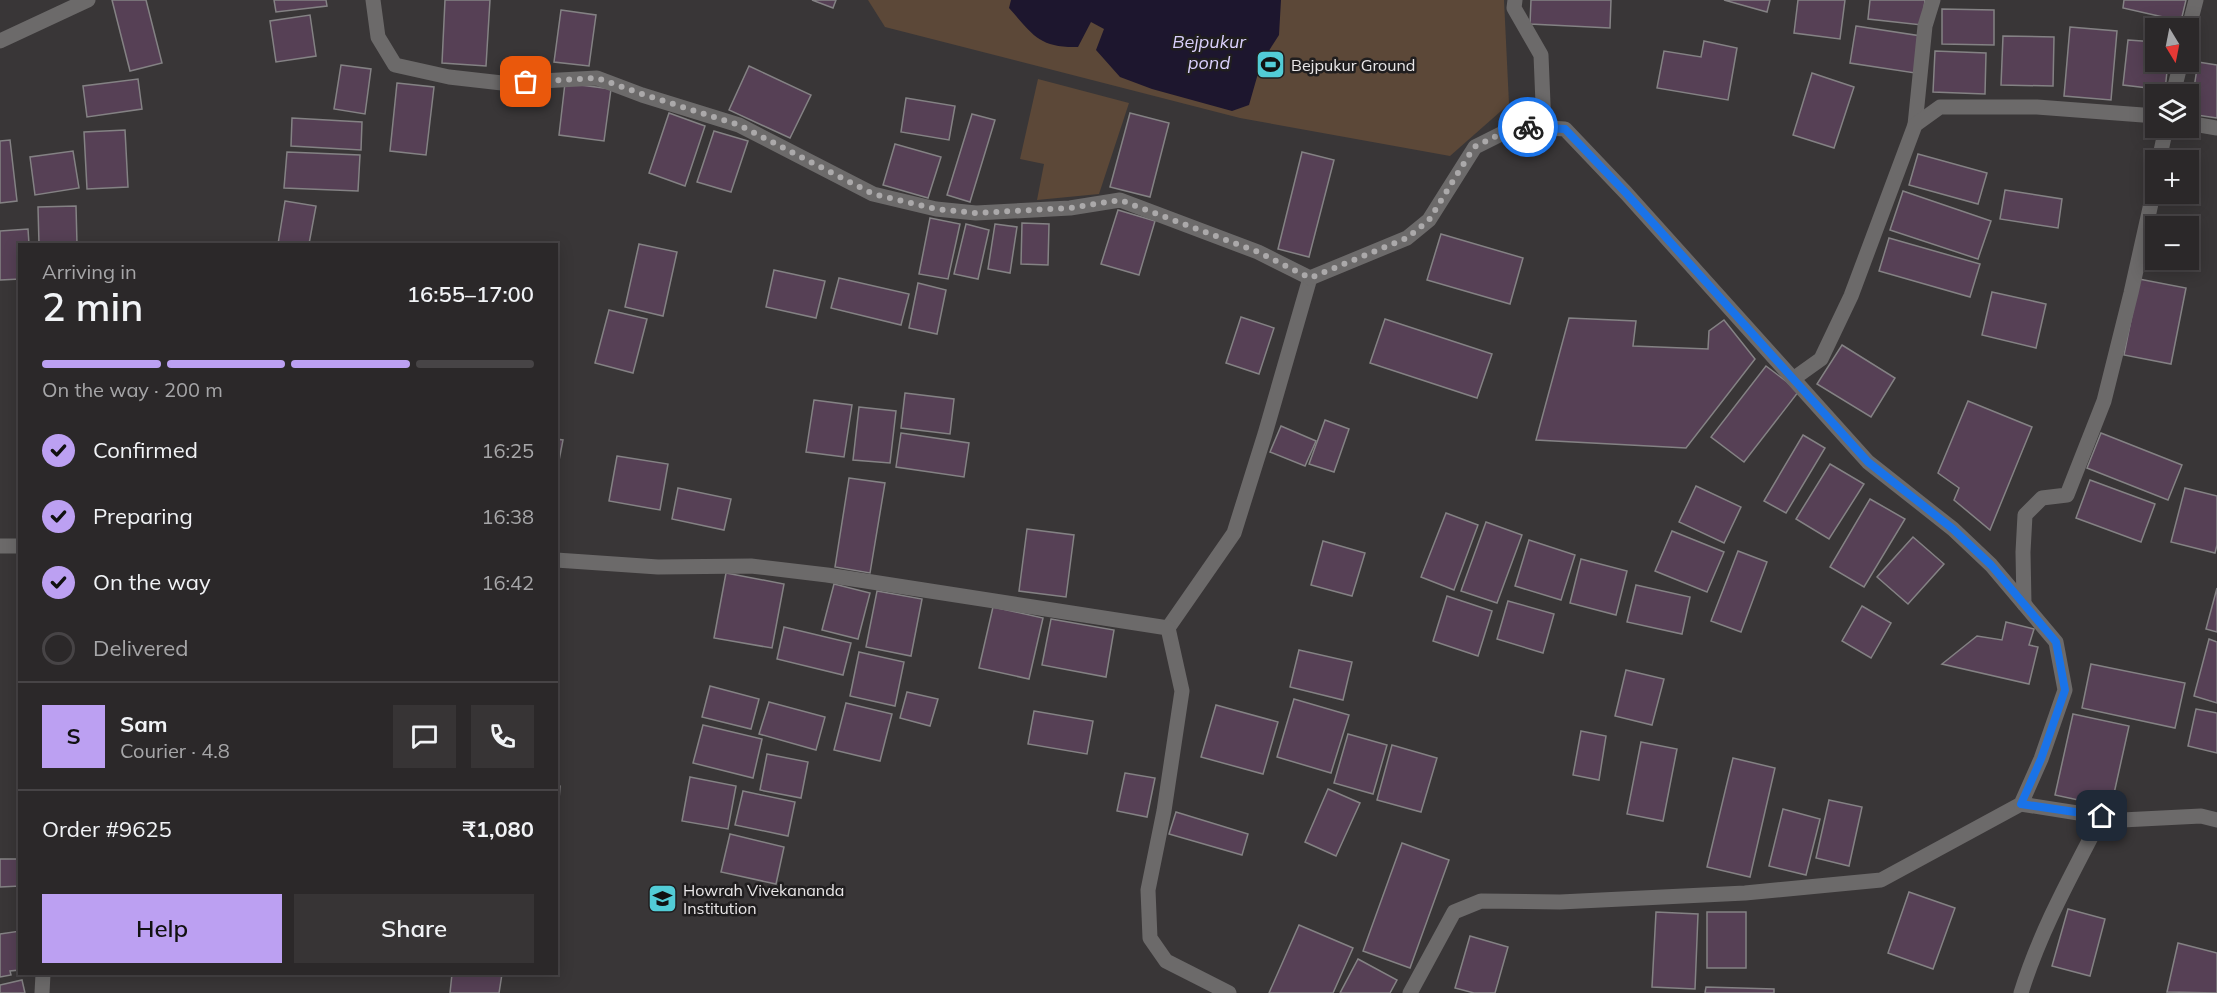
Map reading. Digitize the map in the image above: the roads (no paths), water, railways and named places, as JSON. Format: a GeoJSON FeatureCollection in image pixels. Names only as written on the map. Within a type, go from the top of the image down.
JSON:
{"type":"FeatureCollection","features":[{"type":"Feature","properties":{"kind":"street"},"geometry":{"type":"LineString","coordinates":[[0,40],[88,0]]}},
{"type":"Feature","properties":{"kind":"street"},"geometry":{"type":"LineString","coordinates":[[373,0],[378,37],[395,65],[449,77],[502,83],[597,78],[739,125],[873,194],[936,209],[976,213],[1070,208],[1120,200],[1258,252],[1310,278],[1407,238],[1429,220],[1474,147],[1517,126],[1565,129],[1626,193],[1868,462],[1953,529],[1991,565],[2056,642],[2065,690],[2041,759],[2021,804]]}},
{"type":"Feature","properties":{"kind":"street"},"geometry":{"type":"LineString","coordinates":[[1515,0],[1514,8],[1541,55],[1544,128]]}},
{"type":"Feature","properties":{"kind":"street"},"geometry":{"type":"LineString","coordinates":[[1793,379],[1821,359],[1851,296],[1915,125],[1924,26],[1934,0]]}},
{"type":"Feature","properties":{"kind":"street"},"geometry":{"type":"LineString","coordinates":[[2191,18],[2196,0]]}},
{"type":"Feature","properties":{"kind":"street"},"geometry":{"type":"LineString","coordinates":[[1915,125],[1940,107],[2037,107],[2145,115]]}},
{"type":"Feature","properties":{"kind":"street"},"geometry":{"type":"LineString","coordinates":[[2199,125],[2217,128]]}},
{"type":"Feature","properties":{"kind":"street"},"geometry":{"type":"LineString","coordinates":[[2024,604],[2025,515],[2042,498],[2067,495],[2072,485],[2104,401],[2151,204]]}},
{"type":"Feature","properties":{"kind":"street"},"geometry":{"type":"LineString","coordinates":[[1229,993],[1166,961],[1150,938],[1148,890],[1164,811],[1182,691],[1168,628],[1234,532],[1310,278]]}},
{"type":"Feature","properties":{"kind":"street"},"geometry":{"type":"LineString","coordinates":[[0,546],[18,546]]}},
{"type":"Feature","properties":{"kind":"street"},"geometry":{"type":"LineString","coordinates":[[558,560],[658,567],[751,566],[827,575],[1168,628]]}},
{"type":"Feature","properties":{"kind":"street"},"geometry":{"type":"LineString","coordinates":[[1410,993],[1454,912],[1481,901],[1560,902],[1745,893],[1881,880],[2021,804],[2122,820],[2201,816],[2217,820]]}},
{"type":"Feature","properties":{"kind":"street"},"geometry":{"type":"LineString","coordinates":[[2021,993],[2031,960],[2102,816]]}},
{"type":"Feature","properties":{"kind":"street"},"geometry":{"type":"LineString","coordinates":[[42,993],[43,975]]}},
{"type":"Feature","properties":{"kind":"water","name":"Bejpukur pond"},"geometry":{"type":"Polygon","coordinates":[[[1011,0],[1281,0],[1279,35],[1261,63],[1249,105],[1232,111],[1152,89],[1120,77],[1096,50],[1104,29],[1091,22],[1078,47],[1065,47],[1045,42],[1031,32],[1009,8],[1011,0]]]}},
{"type":"Feature","properties":{"kind":"place","name":"Bejpukur Ground"},"geometry":{"type":"Point","coordinates":[1270,65]}},
{"type":"Feature","properties":{"kind":"place","name":"Howrah Vivekananda Institution"},"geometry":{"type":"Point","coordinates":[662,899]}}]}
